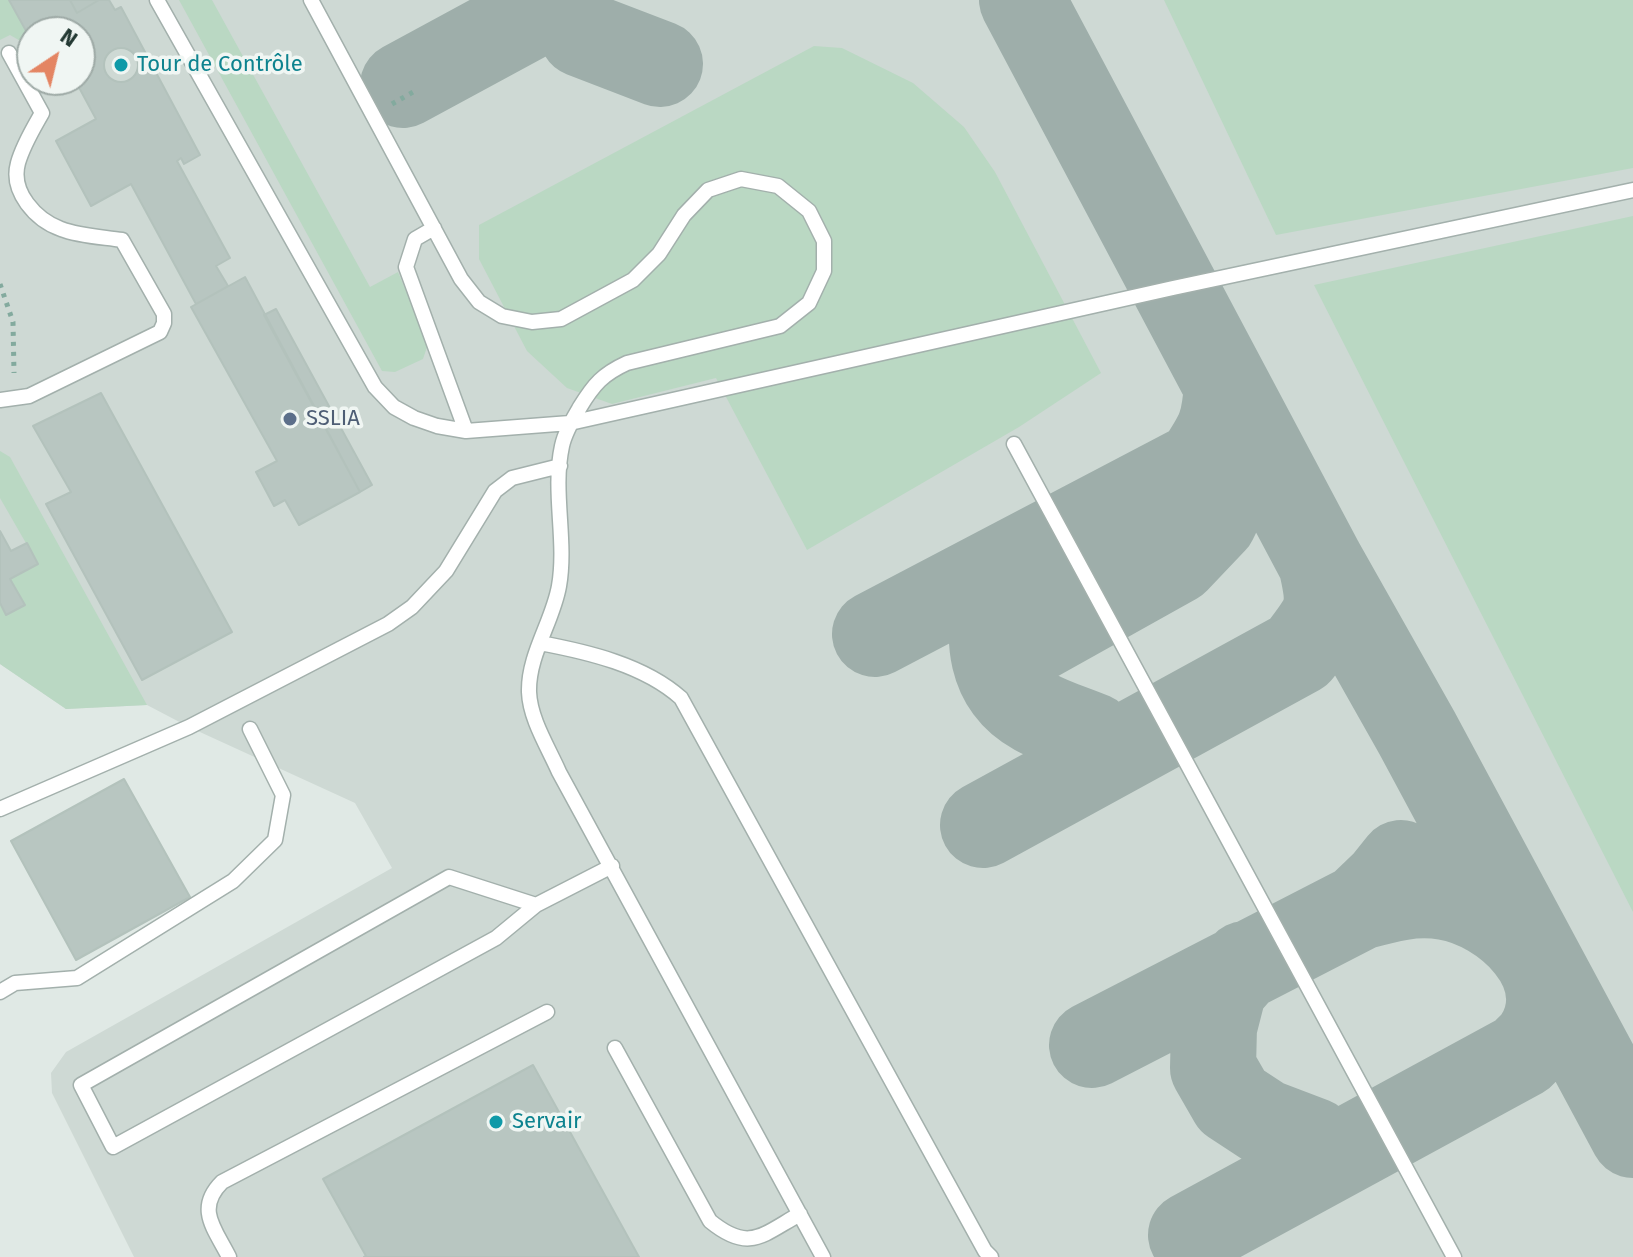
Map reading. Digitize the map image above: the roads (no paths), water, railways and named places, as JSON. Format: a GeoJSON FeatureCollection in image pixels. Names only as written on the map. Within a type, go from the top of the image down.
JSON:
{"type":"FeatureCollection","features":[{"type":"Feature","properties":{"kind":"lane"},"geometry":{"type":"LineString","coordinates":[[157,0],[375,387],[394,407],[414,418],[466,431],[570,423],[1173,288],[1633,190]]}},
{"type":"Feature","properties":{"kind":"lane"},"geometry":{"type":"LineString","coordinates":[[311,0],[461,279],[479,302],[502,316],[532,322],[561,319],[633,280],[659,254],[684,215],[708,190],[741,179],[778,186],[809,211],[824,241],[824,271],[809,303],[780,326],[627,363],[607,372],[590,391],[570,423],[562,444],[559,589],[540,643],[529,691],[533,711],[559,772],[823,1257]]}},
{"type":"Feature","properties":{"kind":"lane"},"geometry":{"type":"LineString","coordinates":[[0,400],[29,396],[160,332],[164,323],[164,314],[122,240],[64,230],[41,221],[22,195],[17,166],[27,138],[42,113],[9,53]]}},
{"type":"Feature","properties":{"kind":"lane"},"geometry":{"type":"LineString","coordinates":[[434,228],[415,239],[406,267],[466,431]]}},
{"type":"Feature","properties":{"kind":"lane"},"geometry":{"type":"LineString","coordinates":[[1014,444],[1454,1257]]}},
{"type":"Feature","properties":{"kind":"lane"},"geometry":{"type":"LineString","coordinates":[[0,809],[189,727],[388,624],[420,600],[446,571],[495,491],[512,478],[560,466]]}},
{"type":"Feature","properties":{"kind":"lane"},"geometry":{"type":"LineString","coordinates":[[540,643],[647,674],[666,684],[681,698],[991,1257]]}},
{"type":"Feature","properties":{"kind":"lane"},"geometry":{"type":"LineString","coordinates":[[0,992],[15,983],[77,978],[233,881],[275,840],[283,795],[250,729]]}},
{"type":"Feature","properties":{"kind":"lane"},"geometry":{"type":"LineString","coordinates":[[536,905],[449,877],[81,1085],[113,1147],[496,938],[536,905],[612,866]]}},
{"type":"Feature","properties":{"kind":"lane"},"geometry":{"type":"LineString","coordinates":[[229,1257],[207,1213],[209,1199],[222,1182],[547,1012]]}},
{"type":"Feature","properties":{"kind":"lane"},"geometry":{"type":"LineString","coordinates":[[615,1048],[710,1221],[739,1239],[754,1239],[800,1214]]}},
{"type":"Feature","properties":{"kind":"place","name":"Tour de Contrôle"},"geometry":{"type":"Point","coordinates":[121,65]}},
{"type":"Feature","properties":{"kind":"place","name":"SSLIA"},"geometry":{"type":"Point","coordinates":[290,419]}},
{"type":"Feature","properties":{"kind":"place","name":"Servair"},"geometry":{"type":"Point","coordinates":[496,1122]}}]}
